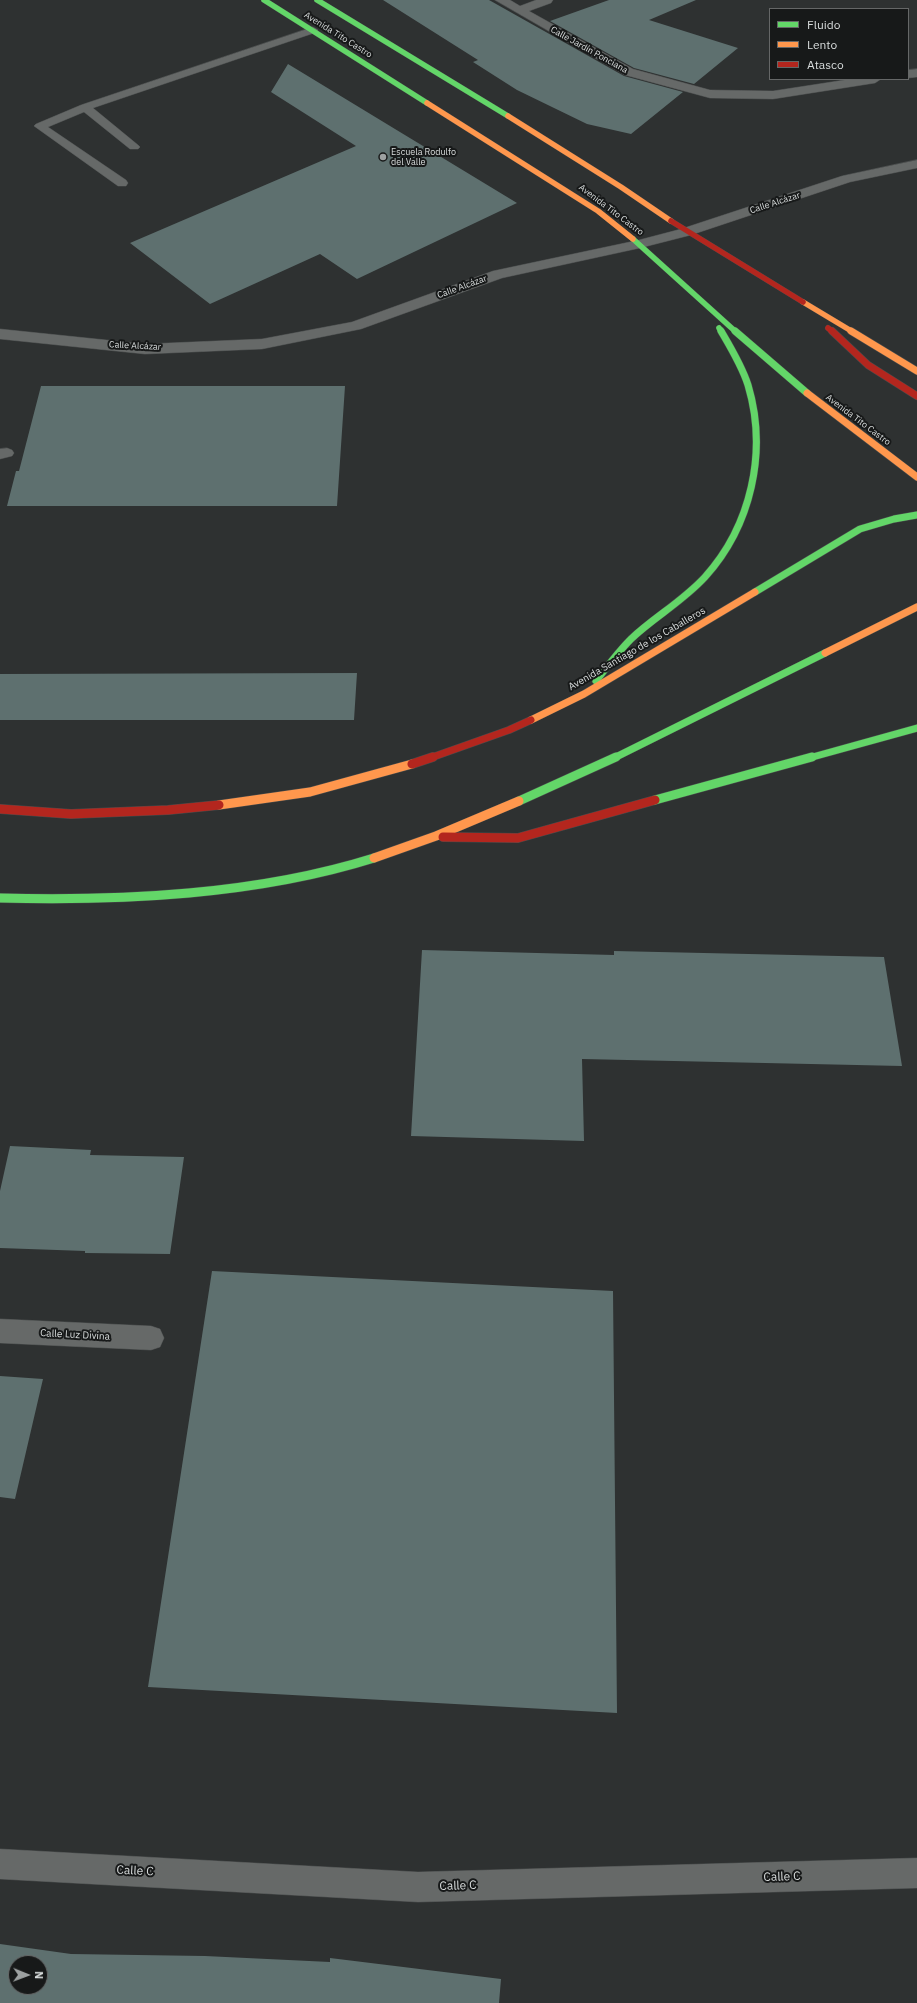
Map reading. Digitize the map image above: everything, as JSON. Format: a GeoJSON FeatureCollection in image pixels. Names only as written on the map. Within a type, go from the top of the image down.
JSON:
{"type":"FeatureCollection","features":[{"type":"Feature","properties":{"kind":"main road","name":"Avenida Tito Castro"},"geometry":{"type":"LineString","coordinates":[[264,0],[598,211],[640,244],[773,368],[917,477]]}},
{"type":"Feature","properties":{"kind":"main road","name":"Avenida Tito Castro"},"geometry":{"type":"LineString","coordinates":[[317,0],[539,135],[621,187],[686,232],[917,371]]}},
{"type":"Feature","properties":{"kind":"main road"},"geometry":{"type":"LineString","coordinates":[[805,304],[840,340],[868,365],[917,396]]}},
{"type":"Feature","properties":{"kind":"main road"},"geometry":{"type":"LineString","coordinates":[[584,694],[630,640],[689,593],[724,554],[743,516],[753,485],[756,447],[755,420],[750,392],[736,358],[707,308]]}},
{"type":"Feature","properties":{"kind":"main road","name":"Avenida Santiago de los Caballeros"},"geometry":{"type":"LineString","coordinates":[[0,810],[71,814],[168,810],[243,804],[310,792],[369,777],[439,756],[509,730],[584,694],[860,529],[894,519],[917,515]]}},
{"type":"Feature","properties":{"kind":"main road"},"geometry":{"type":"LineString","coordinates":[[0,898],[62,900],[160,896],[284,881],[368,860],[436,836],[577,776],[917,607]]}},
{"type":"Feature","properties":{"kind":"main road"},"geometry":{"type":"LineString","coordinates":[[436,836],[518,838],[917,728]]}},
{"type":"Feature","properties":{"kind":"street","name":"Calle Jardín Ponciana"},"geometry":{"type":"LineString","coordinates":[[501,0],[629,72],[710,94],[773,95],[869,80]]}},
{"type":"Feature","properties":{"kind":"street"},"geometry":{"type":"LineString","coordinates":[[519,10],[547,0]]}},
{"type":"Feature","properties":{"kind":"street","name":"Calle Alcázar"},"geometry":{"type":"LineString","coordinates":[[0,334],[145,348],[262,344],[356,326],[498,274],[640,244],[686,232],[847,179],[917,164]]}},
{"type":"Feature","properties":{"kind":"street","name":"Calle Luz Divina"},"geometry":{"type":"LineString","coordinates":[[0,1331],[151,1338]]}},
{"type":"Feature","properties":{"kind":"street","name":"Calle C"},"geometry":{"type":"LineString","coordinates":[[0,1864],[418,1887],[917,1873]]}},
{"type":"Feature","properties":{"kind":"lane"},"geometry":{"type":"LineString","coordinates":[[122,183],[40,126],[85,107],[313,30]]}},
{"type":"Feature","properties":{"kind":"lane"},"geometry":{"type":"LineString","coordinates":[[85,107],[134,147]]}},
{"type":"Feature","properties":{"kind":"building"},"geometry":{"type":"Polygon","coordinates":[[[383,0],[489,0],[624,76],[683,92],[631,134],[587,124],[517,90],[473,62],[478,60],[383,0]]]}},
{"type":"Feature","properties":{"kind":"building"},"geometry":{"type":"Polygon","coordinates":[[[609,0],[696,0],[649,20],[738,48],[694,84],[634,68],[550,21],[609,0]]]}},
{"type":"Feature","properties":{"kind":"building"},"geometry":{"type":"Polygon","coordinates":[[[288,64],[517,203],[357,279],[320,254],[210,304],[130,243],[356,146],[271,92],[288,64]]]}},
{"type":"Feature","properties":{"kind":"building"},"geometry":{"type":"Polygon","coordinates":[[[41,386],[345,386],[337,506],[7,506],[16,471],[19,471],[41,386]]]}},
{"type":"Feature","properties":{"kind":"building"},"geometry":{"type":"Polygon","coordinates":[[[357,673],[354,720],[0,720],[0,674],[357,673]]]}},
{"type":"Feature","properties":{"kind":"building"},"geometry":{"type":"Polygon","coordinates":[[[422,950],[614,955],[614,951],[884,957],[902,1066],[582,1059],[584,1141],[411,1136],[422,950]]]}},
{"type":"Feature","properties":{"kind":"building"},"geometry":{"type":"Polygon","coordinates":[[[10,1146],[91,1150],[90,1155],[184,1157],[170,1254],[85,1253],[85,1251],[0,1248],[0,1191],[10,1146]]]}},
{"type":"Feature","properties":{"kind":"building"},"geometry":{"type":"Polygon","coordinates":[[[212,1271],[613,1291],[617,1713],[148,1687],[212,1271]]]}},
{"type":"Feature","properties":{"kind":"building"},"geometry":{"type":"Polygon","coordinates":[[[0,1376],[43,1379],[15,1499],[0,1497],[0,1376]]]}},
{"type":"Feature","properties":{"kind":"building"},"geometry":{"type":"Polygon","coordinates":[[[0,1944],[71,1954],[205,1956],[330,1962],[330,1958],[501,1979],[499,2003],[0,2003],[0,1944]]]}},
{"type":"Feature","properties":{"kind":"traffic: fast"},"geometry":{"type":"LineString","coordinates":[[264,0],[427,103]]}},
{"type":"Feature","properties":{"kind":"traffic: fast"},"geometry":{"type":"LineString","coordinates":[[317,0],[508,116]]}},
{"type":"Feature","properties":{"kind":"traffic: fast"},"geometry":{"type":"LineString","coordinates":[[633,239],[677,277],[740,337],[807,393]]}},
{"type":"Feature","properties":{"kind":"traffic: fast"},"geometry":{"type":"LineString","coordinates":[[596,681],[631,639],[681,601],[705,577],[721,557],[745,512],[752,487],[756,461],[757,435],[754,410],[748,385],[742,370],[719,328]]}},
{"type":"Feature","properties":{"kind":"traffic: fast"},"geometry":{"type":"LineString","coordinates":[[755,592],[860,529],[894,519],[917,515]]}},
{"type":"Feature","properties":{"kind":"traffic: fast"},"geometry":{"type":"LineString","coordinates":[[519,801],[577,776],[825,653]]}},
{"type":"Feature","properties":{"kind":"traffic: fast"},"geometry":{"type":"LineString","coordinates":[[655,800],[917,728]]}},
{"type":"Feature","properties":{"kind":"traffic: fast"},"geometry":{"type":"LineString","coordinates":[[0,898],[86,899],[142,896],[246,886],[302,877],[338,869],[374,858]]}},
{"type":"Feature","properties":{"kind":"traffic: slow"},"geometry":{"type":"LineString","coordinates":[[427,103],[598,211],[633,239]]}},
{"type":"Feature","properties":{"kind":"traffic: slow"},"geometry":{"type":"LineString","coordinates":[[508,116],[621,187],[671,221]]}},
{"type":"Feature","properties":{"kind":"traffic: slow"},"geometry":{"type":"LineString","coordinates":[[803,302],[917,371]]}},
{"type":"Feature","properties":{"kind":"traffic: slow"},"geometry":{"type":"LineString","coordinates":[[807,393],[917,477]]}},
{"type":"Feature","properties":{"kind":"traffic: slow"},"geometry":{"type":"LineString","coordinates":[[531,720],[584,694],[755,592]]}},
{"type":"Feature","properties":{"kind":"traffic: slow"},"geometry":{"type":"LineString","coordinates":[[825,653],[917,607]]}},
{"type":"Feature","properties":{"kind":"traffic: slow"},"geometry":{"type":"LineString","coordinates":[[219,805],[310,792],[412,764]]}},
{"type":"Feature","properties":{"kind":"traffic: slow"},"geometry":{"type":"LineString","coordinates":[[374,858],[436,836],[519,801]]}},
{"type":"Feature","properties":{"kind":"traffic: jam"},"geometry":{"type":"LineString","coordinates":[[671,221],[803,302]]}},
{"type":"Feature","properties":{"kind":"traffic: jam"},"geometry":{"type":"LineString","coordinates":[[828,328],[868,365],[917,396]]}},
{"type":"Feature","properties":{"kind":"traffic: jam"},"geometry":{"type":"LineString","coordinates":[[412,764],[509,730],[531,720]]}},
{"type":"Feature","properties":{"kind":"traffic: jam"},"geometry":{"type":"LineString","coordinates":[[443,837],[518,838],[655,800]]}},
{"type":"Feature","properties":{"kind":"traffic: jam"},"geometry":{"type":"LineString","coordinates":[[0,809],[71,814],[168,810],[219,805]]}},
{"type":"Feature","properties":{"kind":"place","name":"Escuela Rodulfo del Valle"},"geometry":{"type":"Point","coordinates":[383,157]}}]}
